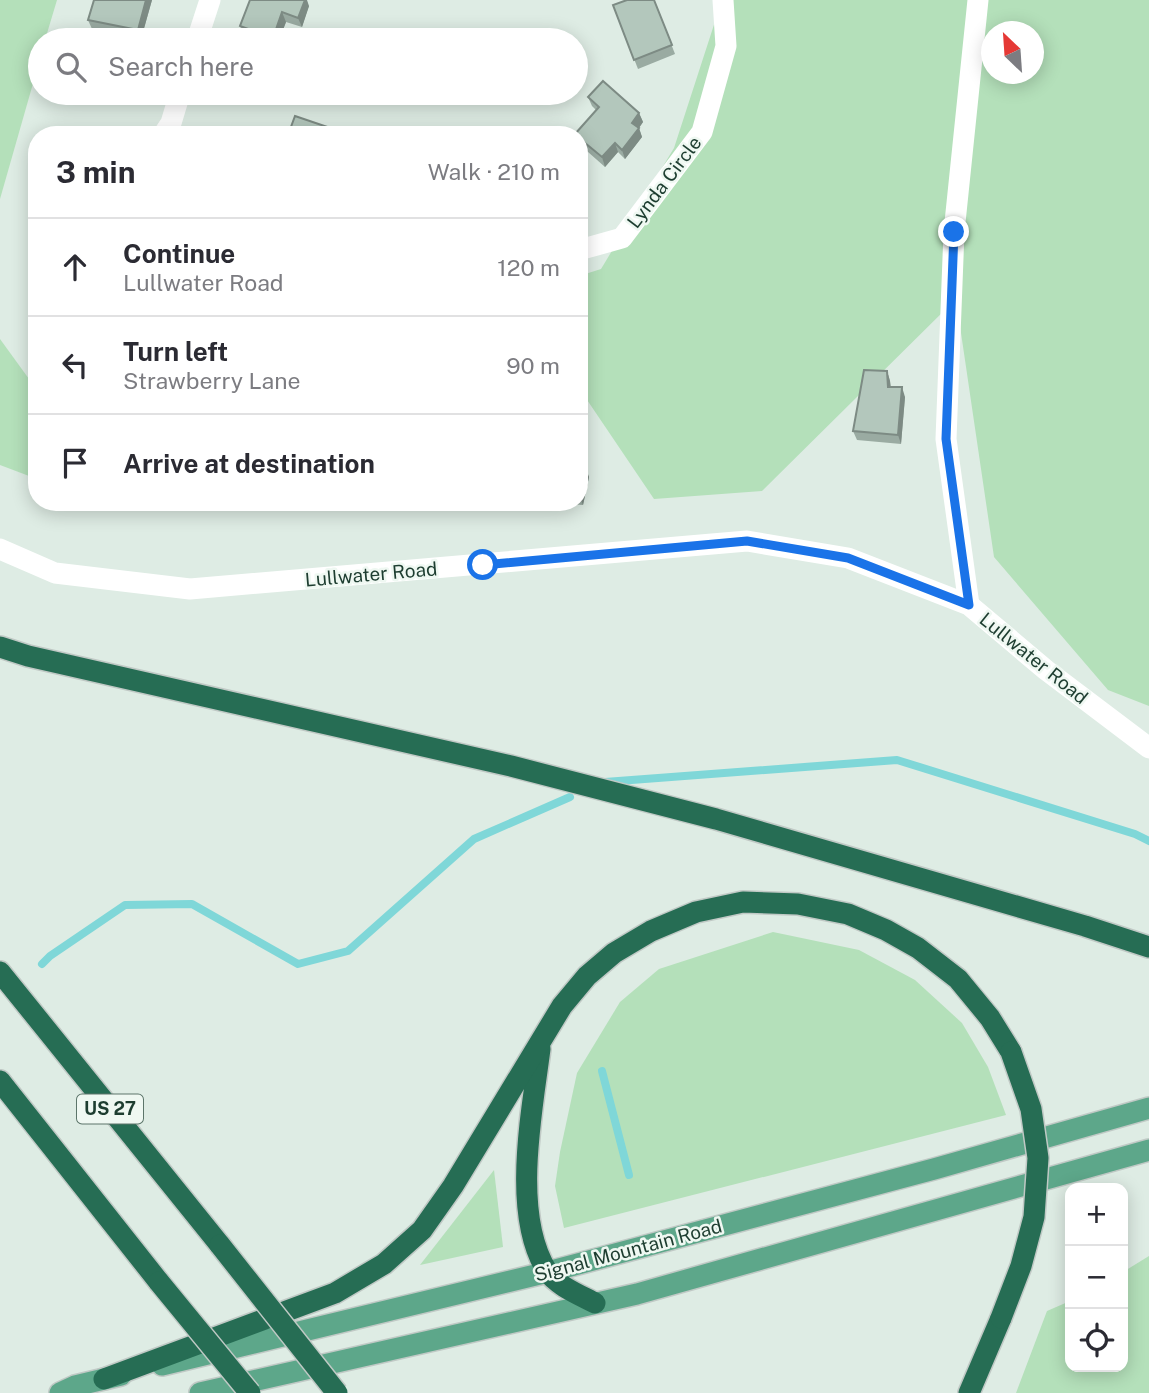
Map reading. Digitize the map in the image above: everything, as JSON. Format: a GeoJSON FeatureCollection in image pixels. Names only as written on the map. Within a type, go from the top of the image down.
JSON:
{"type":"FeatureCollection","features":[{"type":"Feature","properties":{"kind":"highway"},"geometry":{"type":"LineString","coordinates":[[0,647],[28,656],[511,766],[716,819],[1149,947]]}},
{"type":"Feature","properties":{"kind":"highway"},"geometry":{"type":"LineString","coordinates":[[104,1379],[335,1293],[384,1264],[422,1230],[453,1186],[562,1006],[587,976],[614,953],[651,930],[696,912],[743,902],[798,904],[848,914],[886,930],[918,948],[958,979],[990,1018],[1011,1052],[1031,1109],[1038,1158],[1034,1217],[1021,1266],[969,1393]]}},
{"type":"Feature","properties":{"kind":"highway","name":"US 27"},"geometry":{"type":"LineString","coordinates":[[0,972],[337,1393]]}},
{"type":"Feature","properties":{"kind":"highway"},"geometry":{"type":"LineString","coordinates":[[541,1040],[528,1144],[528,1212],[535,1244],[548,1272],[563,1286],[595,1303]]}},
{"type":"Feature","properties":{"kind":"highway"},"geometry":{"type":"LineString","coordinates":[[0,1081],[250,1393]]}},
{"type":"Feature","properties":{"kind":"main road","name":"Signal Mountain Road"},"geometry":{"type":"LineString","coordinates":[[60,1393],[75,1386],[548,1272],[1149,1108]]}},
{"type":"Feature","properties":{"kind":"main road"},"geometry":{"type":"LineString","coordinates":[[200,1393],[637,1294],[1149,1150]]}},
{"type":"Feature","properties":{"kind":"street"},"geometry":{"type":"LineString","coordinates":[[201,28],[210,0]]}},
{"type":"Feature","properties":{"kind":"street","name":"Lynda Circle"},"geometry":{"type":"LineString","coordinates":[[588,247],[622,238],[702,132],[726,46],[723,0]]}},
{"type":"Feature","properties":{"kind":"street"},"geometry":{"type":"LineString","coordinates":[[969,605],[946,439],[954,232],[978,0]]}},
{"type":"Feature","properties":{"kind":"street"},"geometry":{"type":"LineString","coordinates":[[169,126],[176,105]]}},
{"type":"Feature","properties":{"kind":"street","name":"Lullwater Road"},"geometry":{"type":"LineString","coordinates":[[0,549],[55,573],[190,589],[747,541],[848,558],[969,605],[1046,670],[1149,748]]}},
{"type":"Feature","properties":{"kind":"green space"},"geometry":{"type":"Polygon","coordinates":[[[0,0],[57,0],[49,28],[28,28],[28,101],[0,199],[0,0]]]}},
{"type":"Feature","properties":{"kind":"green space"},"geometry":{"type":"Polygon","coordinates":[[[722,0],[1149,0],[1149,706],[1108,690],[994,557],[956,299],[762,491],[654,499],[588,401],[588,273],[601,269],[674,148],[722,0]]]}},
{"type":"Feature","properties":{"kind":"green space"},"geometry":{"type":"Polygon","coordinates":[[[0,339],[28,378],[28,476],[0,465],[0,339]]]}},
{"type":"Feature","properties":{"kind":"green space"},"geometry":{"type":"Polygon","coordinates":[[[773,932],[859,950],[915,980],[962,1023],[988,1067],[1006,1115],[564,1228],[555,1186],[577,1073],[620,1002],[659,969],[773,932]]]}},
{"type":"Feature","properties":{"kind":"green space"},"geometry":{"type":"Polygon","coordinates":[[[494,1170],[503,1247],[420,1265],[494,1170]]]}},
{"type":"Feature","properties":{"kind":"green space"},"geometry":{"type":"Polygon","coordinates":[[[1149,1256],[1149,1393],[1016,1393],[1047,1311],[1065,1303],[1065,1372],[1128,1372],[1128,1269],[1149,1256]]]}},
{"type":"Feature","properties":{"kind":"building"},"geometry":{"type":"Polygon","coordinates":[[[94,0],[146,0],[139,28],[88,20],[94,0]]]}},
{"type":"Feature","properties":{"kind":"building"},"geometry":{"type":"Polygon","coordinates":[[[250,0],[305,0],[298,18],[282,12],[276,28],[240,26],[250,0]]]}},
{"type":"Feature","properties":{"kind":"building"},"geometry":{"type":"Polygon","coordinates":[[[627,0],[654,0],[672,45],[634,60],[613,5],[627,0]]]}},
{"type":"Feature","properties":{"kind":"building"},"geometry":{"type":"Polygon","coordinates":[[[603,81],[639,113],[632,123],[639,128],[622,150],[615,143],[602,157],[588,145],[588,126],[582,126],[599,107],[588,97],[603,81]]]}},
{"type":"Feature","properties":{"kind":"building"},"geometry":{"type":"Polygon","coordinates":[[[295,116],[324,126],[291,126],[295,116]]]}},
{"type":"Feature","properties":{"kind":"building"},"geometry":{"type":"Polygon","coordinates":[[[864,370],[887,371],[888,387],[902,387],[898,435],[853,431],[864,370]]]}},
{"type":"Feature","properties":{"kind":"waterway"},"geometry":{"type":"LineString","coordinates":[[605,782],[897,760],[1135,834],[1149,841]]}},
{"type":"Feature","properties":{"kind":"waterway"},"geometry":{"type":"LineString","coordinates":[[42,964],[125,905],[192,904],[298,964],[348,951],[474,839],[570,797]]}},
{"type":"Feature","properties":{"kind":"waterway"},"geometry":{"type":"LineString","coordinates":[[602,1071],[629,1175]]}},
{"type":"Feature","properties":{"kind":"route"},"geometry":{"type":"LineString","coordinates":[[483,565],[747,541],[848,558],[969,605],[946,439],[954,232]]}}]}
